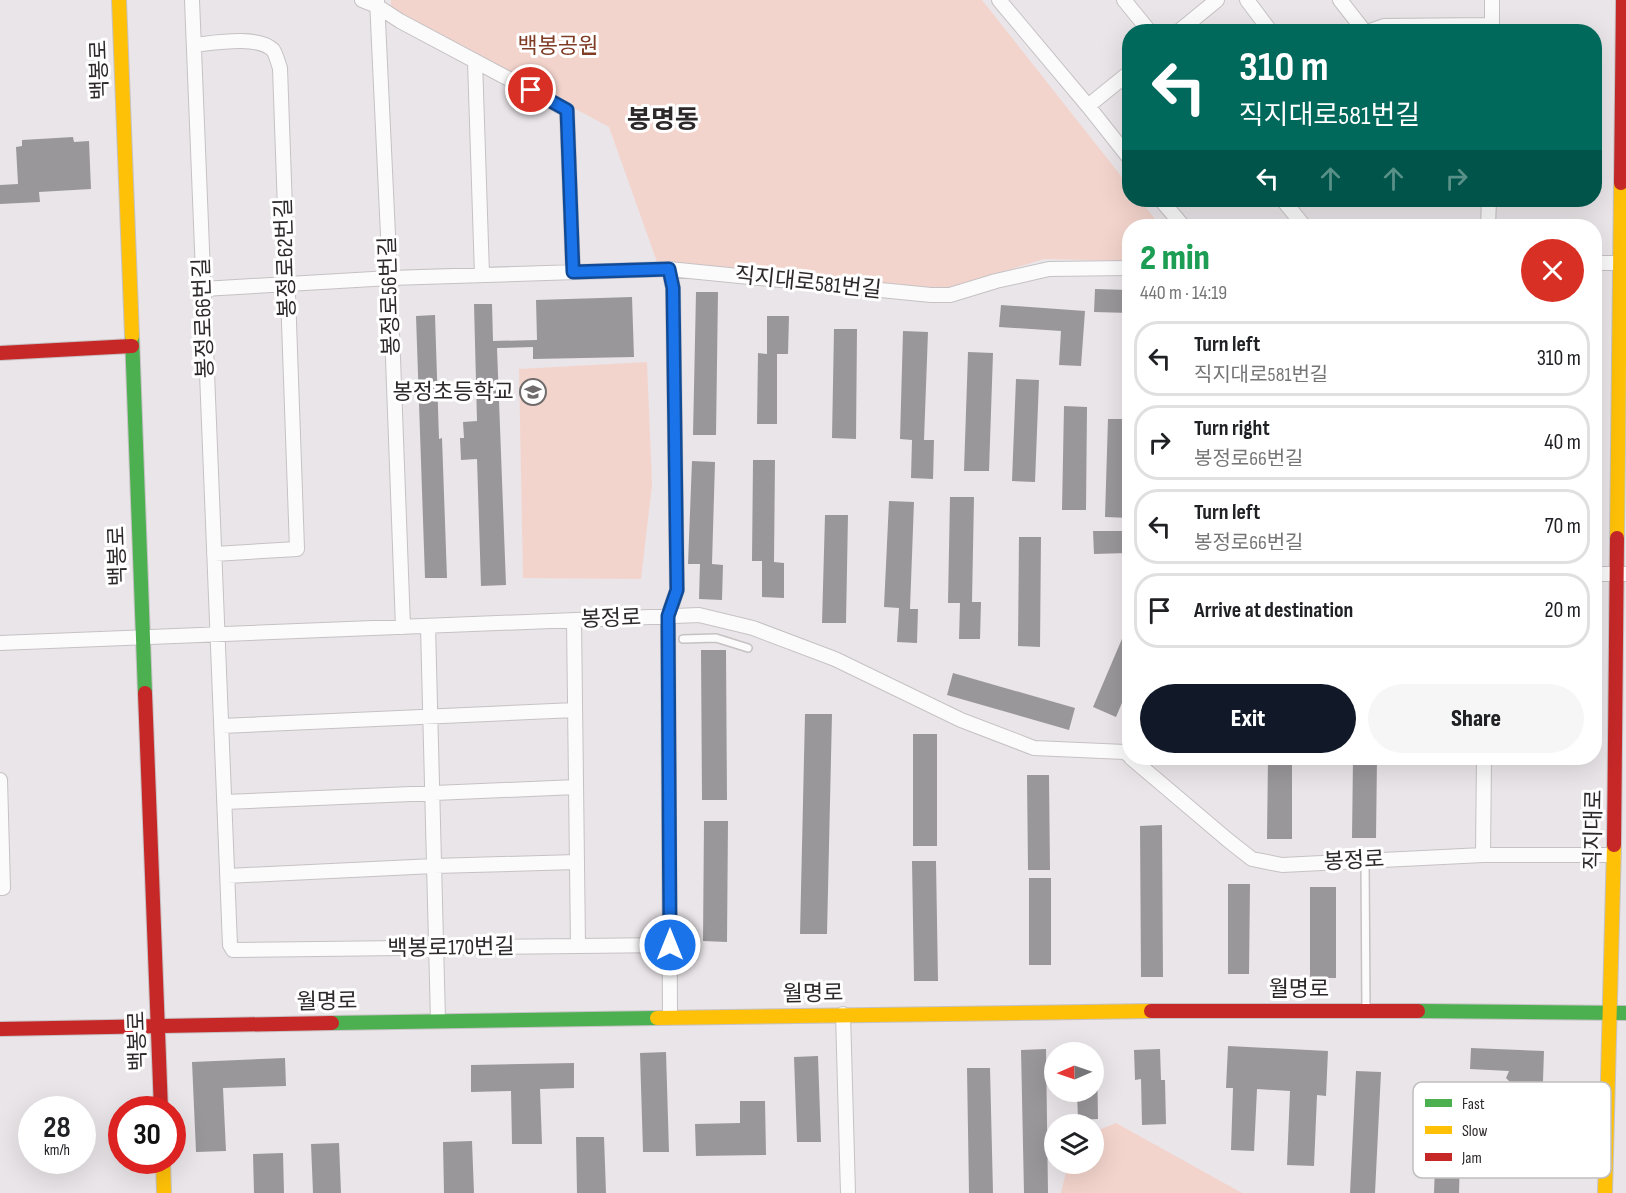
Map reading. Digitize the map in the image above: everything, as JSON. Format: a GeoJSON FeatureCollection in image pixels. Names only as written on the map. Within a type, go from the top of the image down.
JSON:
{"type":"FeatureCollection","features":[{"type":"Feature","properties":{"kind":"street","name":"백봉로"},"geometry":{"type":"LineString","coordinates":[[119,0],[162,1096]]}},
{"type":"Feature","properties":{"kind":"street","name":"봉정로66번길"},"geometry":{"type":"LineString","coordinates":[[192,0],[227,876],[232,950]]}},
{"type":"Feature","properties":{"kind":"street"},"geometry":{"type":"LineString","coordinates":[[362,0],[377,3],[400,21],[567,110],[573,272]]}},
{"type":"Feature","properties":{"kind":"street"},"geometry":{"type":"LineString","coordinates":[[999,0],[1122,149]]}},
{"type":"Feature","properties":{"kind":"street"},"geometry":{"type":"LineString","coordinates":[[1124,0],[1144,24]]}},
{"type":"Feature","properties":{"kind":"street"},"geometry":{"type":"LineString","coordinates":[[1188,24],[1217,0]]}},
{"type":"Feature","properties":{"kind":"street"},"geometry":{"type":"LineString","coordinates":[[1247,0],[1265,24]]}},
{"type":"Feature","properties":{"kind":"street"},"geometry":{"type":"LineString","coordinates":[[1340,0],[1360,24]]}},
{"type":"Feature","properties":{"kind":"street"},"geometry":{"type":"LineString","coordinates":[[1492,0],[1492,24]]}},
{"type":"Feature","properties":{"kind":"street","name":"직지대로"},"geometry":{"type":"LineString","coordinates":[[1609,1082],[1618,861],[1622,574],[1623,0]]}},
{"type":"Feature","properties":{"kind":"street","name":"봉정로56번길"},"geometry":{"type":"LineString","coordinates":[[377,3],[403,627]]}},
{"type":"Feature","properties":{"kind":"street","name":"봉정로62번길"},"geometry":{"type":"LineString","coordinates":[[194,45],[258,42],[273,51],[280,68],[297,549],[214,554]]}},
{"type":"Feature","properties":{"kind":"street"},"geometry":{"type":"LineString","coordinates":[[475,61],[482,275]]}},
{"type":"Feature","properties":{"kind":"street"},"geometry":{"type":"LineString","coordinates":[[1088,106],[1122,78]]}},
{"type":"Feature","properties":{"kind":"street"},"geometry":{"type":"LineString","coordinates":[[1167,207],[1177,219]]}},
{"type":"Feature","properties":{"kind":"street"},"geometry":{"type":"LineString","coordinates":[[1289,207],[1298,219]]}},
{"type":"Feature","properties":{"kind":"street"},"geometry":{"type":"LineString","coordinates":[[1602,263],[1623,263]]}},
{"type":"Feature","properties":{"kind":"street","name":"직지대로581번길"},"geometry":{"type":"LineString","coordinates":[[203,289],[390,278],[669,269],[950,295],[996,280],[1049,269],[1122,268]]}},
{"type":"Feature","properties":{"kind":"street"},"geometry":{"type":"LineString","coordinates":[[669,269],[673,288],[677,590],[668,616],[670,1017]]}},
{"type":"Feature","properties":{"kind":"street"},"geometry":{"type":"LineString","coordinates":[[0,353],[132,346]]}},
{"type":"Feature","properties":{"kind":"street"},"geometry":{"type":"LineString","coordinates":[[1602,574],[1622,574]]}},
{"type":"Feature","properties":{"kind":"street","name":"봉정로"},"geometry":{"type":"LineString","coordinates":[[0,643],[699,615],[753,628],[835,659],[961,720],[1034,748],[1122,752]]}},
{"type":"Feature","properties":{"kind":"street"},"geometry":{"type":"LineString","coordinates":[[574,620],[578,946]]}},
{"type":"Feature","properties":{"kind":"street"},"geometry":{"type":"LineString","coordinates":[[429,626],[438,1021]]}},
{"type":"Feature","properties":{"kind":"street"},"geometry":{"type":"LineString","coordinates":[[221,726],[575,710]]}},
{"type":"Feature","properties":{"kind":"street","name":"봉정로"},"geometry":{"type":"LineString","coordinates":[[1144,765],[1252,859],[1282,865],[1483,855],[1618,861]]}},
{"type":"Feature","properties":{"kind":"street"},"geometry":{"type":"LineString","coordinates":[[1483,855],[1484,765]]}},
{"type":"Feature","properties":{"kind":"street"},"geometry":{"type":"LineString","coordinates":[[0,780],[3,888],[0,888]]}},
{"type":"Feature","properties":{"kind":"street"},"geometry":{"type":"LineString","coordinates":[[224,802],[576,787]]}},
{"type":"Feature","properties":{"kind":"street"},"geometry":{"type":"LineString","coordinates":[[227,876],[577,862]]}},
{"type":"Feature","properties":{"kind":"street","name":"백봉로170번길"},"geometry":{"type":"LineString","coordinates":[[232,950],[670,945]]}},
{"type":"Feature","properties":{"kind":"street","name":"월명로"},"geometry":{"type":"LineString","coordinates":[[0,1029],[843,1014],[1252,1010],[1626,1013]]}},
{"type":"Feature","properties":{"kind":"street"},"geometry":{"type":"LineString","coordinates":[[843,1014],[848,1193]]}},
{"type":"Feature","properties":{"kind":"street"},"geometry":{"type":"LineString","coordinates":[[163,1174],[164,1193]]}},
{"type":"Feature","properties":{"kind":"street","name":"직지대로"},"geometry":{"type":"LineString","coordinates":[[1605,1178],[1605,1193]]}},
{"type":"Feature","properties":{"kind":"lane"},"geometry":{"type":"LineString","coordinates":[[683,639],[716,638],[748,648]]}},
{"type":"Feature","properties":{"kind":"lane"},"geometry":{"type":"LineString","coordinates":[[1365,861],[1366,1011]]}},
{"type":"Feature","properties":{"kind":"green space","name":"백봉공원"},"geometry":{"type":"Polygon","coordinates":[[[391,0],[982,0],[1122,177],[1122,207],[1146,207],[1155,219],[1122,219],[1122,261],[1044,259],[946,289],[657,262],[609,127],[391,9],[391,0]]]}},
{"type":"Feature","properties":{"kind":"green space"},"geometry":{"type":"Polygon","coordinates":[[[647,362],[652,485],[641,579],[523,578],[519,369],[647,362]]]}},
{"type":"Feature","properties":{"kind":"green space"},"geometry":{"type":"Polygon","coordinates":[[[1116,1123],[1242,1193],[1061,1193],[1066,1174],[1104,1174],[1104,1128],[1116,1123]]]}},
{"type":"Feature","properties":{"kind":"building"},"geometry":{"type":"Polygon","coordinates":[[[73,137],[74,142],[89,141],[91,189],[39,192],[40,202],[0,204],[0,185],[18,184],[16,147],[22,146],[22,140],[73,137]]]}},
{"type":"Feature","properties":{"kind":"building"},"geometry":{"type":"Polygon","coordinates":[[[1095,289],[1122,290],[1122,313],[1094,312],[1095,289]]]}},
{"type":"Feature","properties":{"kind":"building"},"geometry":{"type":"Polygon","coordinates":[[[696,292],[718,292],[716,435],[693,435],[696,292]]]}},
{"type":"Feature","properties":{"kind":"building"},"geometry":{"type":"Polygon","coordinates":[[[632,297],[634,357],[533,359],[533,347],[497,348],[506,585],[481,586],[477,459],[461,460],[460,438],[464,438],[463,422],[477,421],[474,304],[492,304],[493,341],[537,340],[536,300],[632,297]]]}},
{"type":"Feature","properties":{"kind":"building"},"geometry":{"type":"Polygon","coordinates":[[[1001,305],[1085,311],[1081,366],[1059,365],[1061,331],[999,327],[1001,305]]]}},
{"type":"Feature","properties":{"kind":"building"},"geometry":{"type":"Polygon","coordinates":[[[435,315],[447,578],[425,578],[416,316],[435,315]]]}},
{"type":"Feature","properties":{"kind":"building"},"geometry":{"type":"Polygon","coordinates":[[[767,316],[789,316],[788,354],[777,354],[777,424],[757,424],[758,353],[767,354],[767,316]]]}},
{"type":"Feature","properties":{"kind":"building"},"geometry":{"type":"Polygon","coordinates":[[[834,329],[857,329],[856,439],[832,438],[834,329]]]}},
{"type":"Feature","properties":{"kind":"building"},"geometry":{"type":"Polygon","coordinates":[[[903,331],[928,332],[924,440],[934,440],[933,479],[911,478],[912,440],[900,439],[903,331]]]}},
{"type":"Feature","properties":{"kind":"building"},"geometry":{"type":"Polygon","coordinates":[[[968,352],[993,353],[989,471],[964,471],[968,352]]]}},
{"type":"Feature","properties":{"kind":"building"},"geometry":{"type":"Polygon","coordinates":[[[1016,379],[1039,380],[1035,482],[1012,481],[1016,379]]]}},
{"type":"Feature","properties":{"kind":"building"},"geometry":{"type":"Polygon","coordinates":[[[1064,406],[1087,407],[1086,510],[1062,510],[1064,406]]]}},
{"type":"Feature","properties":{"kind":"building"},"geometry":{"type":"Polygon","coordinates":[[[1108,419],[1122,419],[1122,518],[1105,517],[1108,419]]]}},
{"type":"Feature","properties":{"kind":"building"},"geometry":{"type":"Polygon","coordinates":[[[753,460],[775,460],[774,562],[784,563],[784,598],[762,597],[762,561],[752,561],[753,460]]]}},
{"type":"Feature","properties":{"kind":"building"},"geometry":{"type":"Polygon","coordinates":[[[692,461],[715,462],[712,564],[723,565],[722,600],[699,599],[700,564],[688,564],[692,461]]]}},
{"type":"Feature","properties":{"kind":"building"},"geometry":{"type":"Polygon","coordinates":[[[950,497],[974,497],[972,602],[981,602],[980,639],[959,639],[960,603],[948,603],[950,497]]]}},
{"type":"Feature","properties":{"kind":"building"},"geometry":{"type":"Polygon","coordinates":[[[889,501],[914,502],[910,609],[918,609],[917,643],[897,642],[899,608],[884,607],[889,501]]]}},
{"type":"Feature","properties":{"kind":"building"},"geometry":{"type":"Polygon","coordinates":[[[825,515],[848,515],[846,623],[822,623],[825,515]]]}},
{"type":"Feature","properties":{"kind":"building"},"geometry":{"type":"Polygon","coordinates":[[[1093,531],[1122,531],[1122,553],[1094,554],[1093,531]]]}},
{"type":"Feature","properties":{"kind":"building"},"geometry":{"type":"Polygon","coordinates":[[[1019,537],[1041,537],[1040,647],[1018,646],[1019,537]]]}},
{"type":"Feature","properties":{"kind":"building"},"geometry":{"type":"Polygon","coordinates":[[[1122,639],[1122,703],[1116,717],[1093,707],[1122,639]]]}},
{"type":"Feature","properties":{"kind":"building"},"geometry":{"type":"Polygon","coordinates":[[[701,650],[726,650],[727,800],[702,800],[701,650]]]}},
{"type":"Feature","properties":{"kind":"building"},"geometry":{"type":"Polygon","coordinates":[[[953,673],[1075,708],[1069,730],[947,695],[953,673]]]}},
{"type":"Feature","properties":{"kind":"building"},"geometry":{"type":"Polygon","coordinates":[[[805,714],[832,714],[827,934],[800,934],[805,714]]]}},
{"type":"Feature","properties":{"kind":"building"},"geometry":{"type":"Polygon","coordinates":[[[913,734],[937,734],[937,846],[913,846],[913,734]]]}},
{"type":"Feature","properties":{"kind":"building"},"geometry":{"type":"Polygon","coordinates":[[[1268,765],[1292,765],[1292,839],[1267,839],[1268,765]]]}},
{"type":"Feature","properties":{"kind":"building"},"geometry":{"type":"Polygon","coordinates":[[[1353,765],[1377,765],[1376,838],[1352,838],[1353,765]]]}},
{"type":"Feature","properties":{"kind":"building"},"geometry":{"type":"Polygon","coordinates":[[[1027,775],[1049,775],[1050,870],[1028,870],[1027,775]]]}},
{"type":"Feature","properties":{"kind":"building"},"geometry":{"type":"Polygon","coordinates":[[[704,821],[728,821],[727,942],[703,941],[704,821]]]}},
{"type":"Feature","properties":{"kind":"building"},"geometry":{"type":"Polygon","coordinates":[[[1162,825],[1163,977],[1141,977],[1140,826],[1162,825]]]}},
{"type":"Feature","properties":{"kind":"building"},"geometry":{"type":"Polygon","coordinates":[[[912,861],[936,861],[938,981],[914,981],[912,861]]]}},
{"type":"Feature","properties":{"kind":"building"},"geometry":{"type":"Polygon","coordinates":[[[1029,878],[1051,878],[1051,965],[1029,965],[1029,878]]]}},
{"type":"Feature","properties":{"kind":"building"},"geometry":{"type":"Polygon","coordinates":[[[1228,884],[1250,884],[1249,974],[1228,974],[1228,884]]]}},
{"type":"Feature","properties":{"kind":"building"},"geometry":{"type":"Polygon","coordinates":[[[1310,887],[1336,887],[1336,978],[1310,978],[1310,887]]]}},
{"type":"Feature","properties":{"kind":"building"},"geometry":{"type":"Polygon","coordinates":[[[1228,1046],[1328,1051],[1326,1096],[1317,1095],[1314,1166],[1287,1165],[1290,1091],[1257,1089],[1254,1151],[1231,1150],[1233,1088],[1226,1088],[1228,1046]]]}},
{"type":"Feature","properties":{"kind":"building"},"geometry":{"type":"Polygon","coordinates":[[[1471,1048],[1544,1051],[1543,1082],[1510,1082],[1506,1078],[1509,1071],[1470,1069],[1471,1048]]]}},
{"type":"Feature","properties":{"kind":"building"},"geometry":{"type":"Polygon","coordinates":[[[1044,1049],[1044,1102],[1047,1102],[1047,1114],[1044,1114],[1044,1174],[1048,1174],[1048,1193],[1024,1193],[1021,1050],[1044,1049]]]}},
{"type":"Feature","properties":{"kind":"building"},"geometry":{"type":"Polygon","coordinates":[[[1160,1049],[1161,1080],[1165,1080],[1166,1124],[1142,1125],[1141,1079],[1135,1080],[1134,1050],[1160,1049]]]}},
{"type":"Feature","properties":{"kind":"building"},"geometry":{"type":"Polygon","coordinates":[[[666,1052],[669,1152],[643,1152],[640,1053],[666,1052]]]}},
{"type":"Feature","properties":{"kind":"building"},"geometry":{"type":"Polygon","coordinates":[[[818,1056],[821,1142],[797,1142],[794,1057],[818,1056]]]}},
{"type":"Feature","properties":{"kind":"building"},"geometry":{"type":"Polygon","coordinates":[[[285,1058],[286,1086],[223,1088],[226,1151],[196,1152],[192,1062],[285,1058]]]}},
{"type":"Feature","properties":{"kind":"building"},"geometry":{"type":"Polygon","coordinates":[[[574,1063],[574,1088],[540,1089],[542,1144],[512,1144],[511,1091],[471,1092],[471,1065],[574,1063]]]}},
{"type":"Feature","properties":{"kind":"building"},"geometry":{"type":"Polygon","coordinates":[[[967,1068],[990,1068],[993,1193],[969,1193],[967,1068]]]}},
{"type":"Feature","properties":{"kind":"building"},"geometry":{"type":"Polygon","coordinates":[[[1356,1071],[1381,1072],[1375,1193],[1350,1193],[1356,1071]]]}},
{"type":"Feature","properties":{"kind":"building"},"geometry":{"type":"Polygon","coordinates":[[[740,1101],[765,1101],[766,1155],[696,1156],[695,1124],[740,1123],[740,1101]]]}},
{"type":"Feature","properties":{"kind":"building"},"geometry":{"type":"Polygon","coordinates":[[[1077,1102],[1098,1102],[1098,1114],[1078,1114],[1077,1102]]]}},
{"type":"Feature","properties":{"kind":"building"},"geometry":{"type":"Polygon","coordinates":[[[576,1137],[604,1137],[606,1193],[577,1193],[576,1137]]]}},
{"type":"Feature","properties":{"kind":"building"},"geometry":{"type":"Polygon","coordinates":[[[472,1141],[474,1193],[444,1193],[443,1142],[472,1141]]]}},
{"type":"Feature","properties":{"kind":"building"},"geometry":{"type":"Polygon","coordinates":[[[339,1143],[341,1193],[313,1193],[311,1144],[339,1143]]]}},
{"type":"Feature","properties":{"kind":"building"},"geometry":{"type":"Polygon","coordinates":[[[283,1153],[284,1193],[254,1193],[253,1154],[283,1153]]]}},
{"type":"Feature","properties":{"kind":"building"},"geometry":{"type":"Polygon","coordinates":[[[1435,1178],[1459,1178],[1459,1193],[1434,1193],[1435,1178]]]}},
{"type":"Feature","properties":{"kind":"traffic: fast"},"geometry":{"type":"LineString","coordinates":[[132,336],[145,693]]}},
{"type":"Feature","properties":{"kind":"traffic: fast"},"geometry":{"type":"LineString","coordinates":[[1418,1011],[1626,1013]]}},
{"type":"Feature","properties":{"kind":"traffic: fast"},"geometry":{"type":"LineString","coordinates":[[332,1023],[657,1018]]}},
{"type":"Feature","properties":{"kind":"traffic: slow"},"geometry":{"type":"LineString","coordinates":[[119,0],[132,336]]}},
{"type":"Feature","properties":{"kind":"traffic: slow"},"geometry":{"type":"LineString","coordinates":[[1617,538],[1621,183]]}},
{"type":"Feature","properties":{"kind":"traffic: slow"},"geometry":{"type":"LineString","coordinates":[[1608,1082],[1614,845]]}},
{"type":"Feature","properties":{"kind":"traffic: slow"},"geometry":{"type":"LineString","coordinates":[[657,1018],[1151,1011]]}},
{"type":"Feature","properties":{"kind":"traffic: slow"},"geometry":{"type":"LineString","coordinates":[[163,1174],[164,1193]]}},
{"type":"Feature","properties":{"kind":"traffic: slow"},"geometry":{"type":"LineString","coordinates":[[1605,1178],[1605,1193]]}},
{"type":"Feature","properties":{"kind":"traffic: jam"},"geometry":{"type":"LineString","coordinates":[[1621,183],[1623,0]]}},
{"type":"Feature","properties":{"kind":"traffic: jam"},"geometry":{"type":"LineString","coordinates":[[0,353],[132,346]]}},
{"type":"Feature","properties":{"kind":"traffic: jam"},"geometry":{"type":"LineString","coordinates":[[1614,845],[1617,538]]}},
{"type":"Feature","properties":{"kind":"traffic: jam"},"geometry":{"type":"LineString","coordinates":[[145,693],[160,1096]]}},
{"type":"Feature","properties":{"kind":"traffic: jam"},"geometry":{"type":"LineString","coordinates":[[1151,1011],[1418,1011]]}},
{"type":"Feature","properties":{"kind":"traffic: jam"},"geometry":{"type":"LineString","coordinates":[[0,1029],[332,1023]]}},
{"type":"Feature","properties":{"kind":"place","name":"봉정초등학교"},"geometry":{"type":"Point","coordinates":[533,392]}},
{"type":"Feature","properties":{"kind":"district","name":"봉명동"},"geometry":{"type":"Point","coordinates":[663,120]}},
{"type":"Feature","properties":{"kind":"route"},"geometry":{"type":"LineString","coordinates":[[531,90],[567,110],[573,272],[669,269],[673,288],[677,590],[668,616],[670,945]]}}]}
